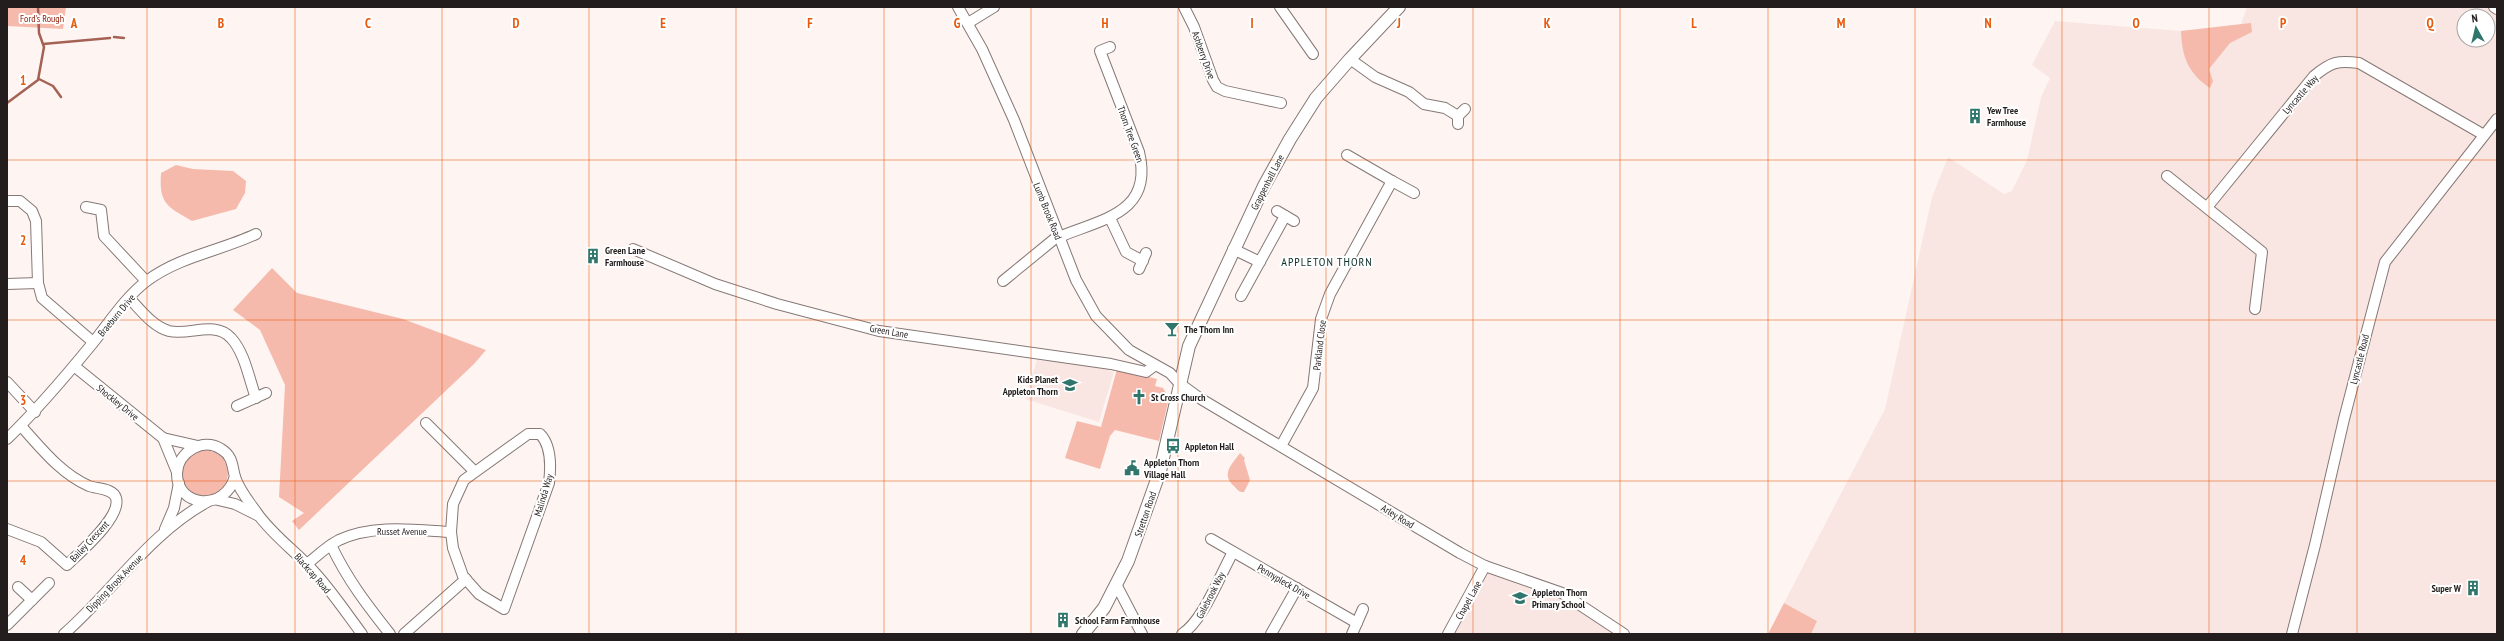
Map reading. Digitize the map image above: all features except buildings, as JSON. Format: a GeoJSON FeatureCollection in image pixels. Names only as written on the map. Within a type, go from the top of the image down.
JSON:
{"type":"FeatureCollection","features":[{"type":"Feature","properties":{"kind":"main road","name":"Grappenhall Lane"},"geometry":{"type":"LineString","coordinates":[[1179,383],[1190,346],[1233,249],[1290,139],[1316,98],[1350,58],[1399,7]]}},
{"type":"Feature","properties":{"kind":"main road","name":"Stretton Road"},"geometry":{"type":"LineString","coordinates":[[1083,634],[1104,608],[1117,586],[1142,526],[1160,471],[1179,383]]}},
{"type":"Feature","properties":{"kind":"street","name":"Lumb Brook Road"},"geometry":{"type":"LineString","coordinates":[[958,7],[982,49],[1014,120],[1058,237],[1076,280],[1096,316],[1129,350],[1154,366],[1170,373],[1179,383]]}},
{"type":"Feature","properties":{"kind":"street"},"geometry":{"type":"LineString","coordinates":[[968,23],[994,7]]}},
{"type":"Feature","properties":{"kind":"street","name":"Ashberry Drive"},"geometry":{"type":"LineString","coordinates":[[1184,7],[1194,28],[1212,80],[1218,87],[1225,91],[1281,102]]}},
{"type":"Feature","properties":{"kind":"street"},"geometry":{"type":"LineString","coordinates":[[1280,7],[1314,56]]}},
{"type":"Feature","properties":{"kind":"street","name":"Thorn Tree Green"},"geometry":{"type":"LineString","coordinates":[[1003,281],[1058,237],[1110,218],[1126,209],[1135,198],[1142,183],[1143,167],[1139,152],[1100,51],[1110,48]]}},
{"type":"Feature","properties":{"kind":"street"},"geometry":{"type":"LineString","coordinates":[[1350,58],[1375,77],[1409,92],[1424,104],[1445,108],[1460,116]]}},
{"type":"Feature","properties":{"kind":"street","name":"Lyncastle Way"},"geometry":{"type":"LineString","coordinates":[[2208,206],[2314,76],[2324,67],[2340,60],[2359,63],[2484,135]]}},
{"type":"Feature","properties":{"kind":"street","name":"Lyncastle Road"},"geometry":{"type":"LineString","coordinates":[[2292,634],[2315,545],[2344,419],[2385,262],[2497,119]]}},
{"type":"Feature","properties":{"kind":"street"},"geometry":{"type":"LineString","coordinates":[[1347,155],[1414,193]]}},
{"type":"Feature","properties":{"kind":"street"},"geometry":{"type":"LineString","coordinates":[[2167,176],[2208,206],[2262,252],[2255,309]]}},
{"type":"Feature","properties":{"kind":"street","name":"Parkland Close"},"geometry":{"type":"LineString","coordinates":[[1280,446],[1313,388],[1321,319],[1330,294],[1392,181]]}},
{"type":"Feature","properties":{"kind":"street"},"geometry":{"type":"LineString","coordinates":[[7,201],[20,201],[34,216],[37,227],[38,283],[40,294],[46,302],[93,342]]}},
{"type":"Feature","properties":{"kind":"street"},"geometry":{"type":"LineString","coordinates":[[86,207],[101,210],[104,236],[146,282]]}},
{"type":"Feature","properties":{"kind":"street"},"geometry":{"type":"LineString","coordinates":[[1241,296],[1285,216]]}},
{"type":"Feature","properties":{"kind":"street"},"geometry":{"type":"LineString","coordinates":[[1110,218],[1126,252],[1143,261]]}},
{"type":"Feature","properties":{"kind":"street","name":"Braeburn Drive"},"geometry":{"type":"LineString","coordinates":[[7,439],[35,412],[130,298],[146,282],[184,260],[235,244],[256,234]]}},
{"type":"Feature","properties":{"kind":"street","name":"Green Lane"},"geometry":{"type":"LineString","coordinates":[[633,249],[715,284],[777,304],[879,331],[1111,364],[1146,372],[1154,366]]}},
{"type":"Feature","properties":{"kind":"street"},"geometry":{"type":"LineString","coordinates":[[1233,249],[1260,262]]}},
{"type":"Feature","properties":{"kind":"street"},"geometry":{"type":"LineString","coordinates":[[7,284],[38,283]]}},
{"type":"Feature","properties":{"kind":"street"},"geometry":{"type":"LineString","coordinates":[[130,298],[151,321],[165,329],[176,332],[216,330],[226,334],[236,345],[256,398]]}},
{"type":"Feature","properties":{"kind":"street","name":"Shockley Drive"},"geometry":{"type":"LineString","coordinates":[[74,366],[163,438],[198,446]]}},
{"type":"Feature","properties":{"kind":"street"},"geometry":{"type":"LineString","coordinates":[[7,382],[35,412]]}},
{"type":"Feature","properties":{"kind":"street","name":"Arley Road"},"geometry":{"type":"LineString","coordinates":[[1179,383],[1280,446],[1460,553],[1486,566],[1562,593],[1624,634]]}},
{"type":"Feature","properties":{"kind":"street"},"geometry":{"type":"LineString","coordinates":[[237,406],[266,393]]}},
{"type":"Feature","properties":{"kind":"street"},"geometry":{"type":"LineString","coordinates":[[404,634],[466,579],[457,562],[451,532],[453,504],[457,492],[464,480],[474,471],[426,422]]}},
{"type":"Feature","properties":{"kind":"street","name":"Bailey Crescent"},"geometry":{"type":"LineString","coordinates":[[7,529],[41,542],[67,565],[104,528],[116,503],[115,495],[111,492],[89,486],[58,466],[20,426]]}},
{"type":"Feature","properties":{"kind":"street","name":"Malinda Way"},"geometry":{"type":"LineString","coordinates":[[466,579],[479,594],[504,609],[549,483],[551,471],[544,438],[540,434],[528,434],[498,457],[474,471]]}},
{"type":"Feature","properties":{"kind":"street","name":"Shockley Drive"},"geometry":{"type":"LineString","coordinates":[[163,438],[177,472]]}},
{"type":"Feature","properties":{"kind":"street"},"geometry":{"type":"LineString","coordinates":[[212,445],[228,454],[232,461],[235,476],[229,490],[218,500],[207,502],[190,497],[179,483],[177,472],[183,456],[198,446],[212,445]]}},
{"type":"Feature","properties":{"kind":"street","name":"Blackcap Road"},"geometry":{"type":"LineString","coordinates":[[235,476],[258,516],[307,564],[362,634]]}},
{"type":"Feature","properties":{"kind":"street","name":"Dipping Brook Avenue"},"geometry":{"type":"LineString","coordinates":[[164,531],[174,508],[179,483]]}},
{"type":"Feature","properties":{"kind":"street","name":"Blackcap Road"},"geometry":{"type":"LineString","coordinates":[[218,500],[235,504],[258,516]]}},
{"type":"Feature","properties":{"kind":"street","name":"Dipping Brook Avenue"},"geometry":{"type":"LineString","coordinates":[[64,634],[164,531],[184,515],[207,502]]}},
{"type":"Feature","properties":{"kind":"street","name":"Russet Avenue"},"geometry":{"type":"LineString","coordinates":[[307,564],[331,545],[346,537],[377,530],[451,532]]}},
{"type":"Feature","properties":{"kind":"street","name":"Pennypleck Drive"},"geometry":{"type":"LineString","coordinates":[[1211,539],[1357,623]]}},
{"type":"Feature","properties":{"kind":"street"},"geometry":{"type":"LineString","coordinates":[[331,545],[358,594],[390,634]]}},
{"type":"Feature","properties":{"kind":"street","name":"Galebrook Way"},"geometry":{"type":"LineString","coordinates":[[1182,634],[1190,629],[1199,617],[1233,552]]}},
{"type":"Feature","properties":{"kind":"street","name":"Chapel Lane"},"geometry":{"type":"LineString","coordinates":[[1448,634],[1486,566]]}},
{"type":"Feature","properties":{"kind":"street"},"geometry":{"type":"LineString","coordinates":[[7,625],[49,583]]}},
{"type":"Feature","properties":{"kind":"street"},"geometry":{"type":"LineString","coordinates":[[1117,586],[1142,634]]}},
{"type":"Feature","properties":{"kind":"street"},"geometry":{"type":"LineString","coordinates":[[18,587],[32,600]]}},
{"type":"Feature","properties":{"kind":"street"},"geometry":{"type":"LineString","coordinates":[[1271,634],[1297,588]]}},
{"type":"Feature","properties":{"kind":"street"},"geometry":{"type":"LineString","coordinates":[[1352,634],[1363,609]]}},
{"type":"Feature","properties":{"kind":"shaded area"},"geometry":{"type":"Polygon","coordinates":[[[2247,7],[2494,7],[2496,8],[2456,8],[2456,48],[2496,48],[2496,8],[2497,9],[2497,634],[1811,634],[1817,621],[1784,603],[1885,409],[1932,197],[1948,157],[2004,194],[2012,191],[2027,160],[2041,97],[2050,78],[2032,65],[2055,21],[2181,31],[2241,24],[2247,7]]]}},
{"type":"Feature","properties":{"kind":"shaded area","name":"Kids Planet Appleton Thorn"},"geometry":{"type":"Polygon","coordinates":[[[1037,360],[1089,364],[1114,372],[1099,422],[1025,399],[1037,360]]]}},
{"type":"Feature","properties":{"kind":"shaded area","name":"Appleton Thorn Primary School"},"geometry":{"type":"Polygon","coordinates":[[[1485,566],[1547,586],[1624,634],[1448,634],[1485,566]]]}},
{"type":"Feature","properties":{"kind":"green space","name":"Ford's Rough"},"geometry":{"type":"Polygon","coordinates":[[[7,7],[66,7],[63,29],[7,26],[7,7]]]}},
{"type":"Feature","properties":{"kind":"green space"},"geometry":{"type":"Polygon","coordinates":[[[2251,23],[2252,32],[2230,43],[2209,69],[2213,81],[2210,88],[2191,70],[2185,57],[2181,31],[2251,23]]]}},
{"type":"Feature","properties":{"kind":"green space"},"geometry":{"type":"Polygon","coordinates":[[[176,165],[193,169],[233,171],[246,181],[245,193],[236,209],[192,221],[170,207],[166,203],[161,191],[161,173],[176,165]]]}},
{"type":"Feature","properties":{"kind":"green space"},"geometry":{"type":"Polygon","coordinates":[[[272,268],[297,293],[403,319],[486,350],[474,364],[299,530],[292,521],[304,513],[279,497],[285,385],[260,330],[233,310],[272,268]]]}},
{"type":"Feature","properties":{"kind":"green space"},"geometry":{"type":"Polygon","coordinates":[[[1117,369],[1157,379],[1155,386],[1163,388],[1169,398],[1159,441],[1115,430],[1110,436],[1100,469],[1065,458],[1077,421],[1101,427],[1117,369]]]}},
{"type":"Feature","properties":{"kind":"green space"},"geometry":{"type":"Polygon","coordinates":[[[200,450],[210,450],[222,456],[227,464],[227,482],[222,490],[214,495],[200,496],[192,493],[185,486],[182,478],[182,468],[185,460],[192,453],[200,450]]]}},
{"type":"Feature","properties":{"kind":"green space"},"geometry":{"type":"Polygon","coordinates":[[[1240,453],[1245,458],[1244,460],[1250,480],[1244,492],[1237,490],[1230,482],[1228,477],[1231,465],[1240,453]]]}},
{"type":"Feature","properties":{"kind":"green space"},"geometry":{"type":"Polygon","coordinates":[[[1784,603],[1817,621],[1811,634],[1768,634],[1784,603]]]}},
{"type":"Feature","properties":{"kind":"waterway"},"geometry":{"type":"LineString","coordinates":[[7,103],[38,80],[44,47],[39,33],[38,7]]}},
{"type":"Feature","properties":{"kind":"waterway"},"geometry":{"type":"LineString","coordinates":[[114,37],[124,38]]}},
{"type":"Feature","properties":{"kind":"waterway"},"geometry":{"type":"LineString","coordinates":[[43,44],[110,38]]}},
{"type":"Feature","properties":{"kind":"waterway"},"geometry":{"type":"LineString","coordinates":[[39,79],[53,86],[61,97]]}},
{"type":"Feature","properties":{"kind":"place","name":"Yew Tree Farmhouse"},"geometry":{"type":"Point","coordinates":[1975,116]}},
{"type":"Feature","properties":{"kind":"place","name":"Green Lane Farmhouse"},"geometry":{"type":"Point","coordinates":[593,256]}},
{"type":"Feature","properties":{"kind":"place","name":"The Thorn Inn"},"geometry":{"type":"Point","coordinates":[1172,329]}},
{"type":"Feature","properties":{"kind":"place","name":"Kids Planet Appleton Thorn"},"geometry":{"type":"Point","coordinates":[1070,385]}},
{"type":"Feature","properties":{"kind":"place","name":"St Cross Church"},"geometry":{"type":"Point","coordinates":[1139,397]}},
{"type":"Feature","properties":{"kind":"place","name":"Appleton Hall"},"geometry":{"type":"Point","coordinates":[1173,446]}},
{"type":"Feature","properties":{"kind":"place","name":"Appleton Thorn Village Hall"},"geometry":{"type":"Point","coordinates":[1132,468]}},
{"type":"Feature","properties":{"kind":"place","name":"Super W"},"geometry":{"type":"Point","coordinates":[2473,588]}},
{"type":"Feature","properties":{"kind":"place","name":"Appleton Thorn Primary School"},"geometry":{"type":"Point","coordinates":[1520,598]}},
{"type":"Feature","properties":{"kind":"place","name":"School Farm Farmhouse"},"geometry":{"type":"Point","coordinates":[1063,620]}},
{"type":"Feature","properties":{"kind":"district","name":"APPLETON THORN"},"geometry":{"type":"Point","coordinates":[1327,262]}}]}
